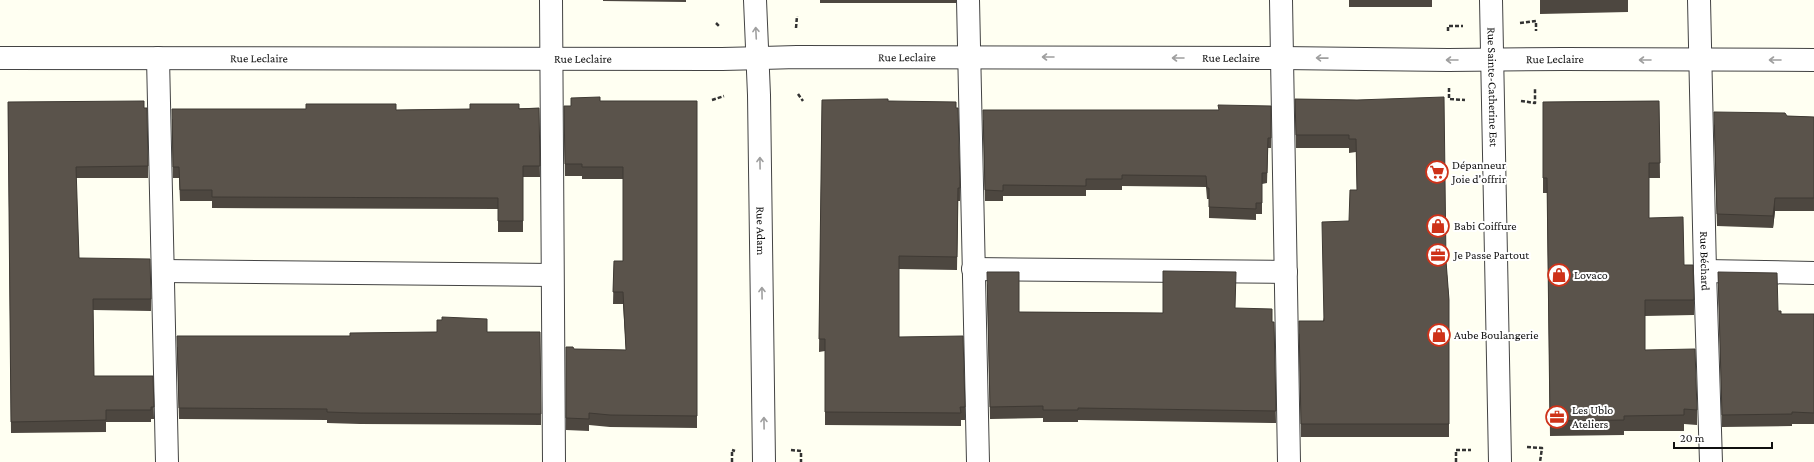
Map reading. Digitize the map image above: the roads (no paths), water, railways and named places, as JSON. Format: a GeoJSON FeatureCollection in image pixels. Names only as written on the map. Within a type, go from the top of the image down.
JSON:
{"type":"FeatureCollection","features":[{"type":"Feature","properties":{"kind":"street"},"geometry":{"type":"LineString","coordinates":[[551,0],[554,462]]}},
{"type":"Feature","properties":{"kind":"street","name":"Rue Adam"},"geometry":{"type":"LineString","coordinates":[[755,0],[758,57],[764,462]]}},
{"type":"Feature","properties":{"kind":"street"},"geometry":{"type":"LineString","coordinates":[[968,0],[978,462]]}},
{"type":"Feature","properties":{"kind":"street"},"geometry":{"type":"LineString","coordinates":[[1281,0],[1289,462]]}},
{"type":"Feature","properties":{"kind":"street","name":"Rue Sainte-Catherine Est"},"geometry":{"type":"LineString","coordinates":[[1491,0],[1500,462]]}},
{"type":"Feature","properties":{"kind":"street","name":"Rue Béchard"},"geometry":{"type":"LineString","coordinates":[[1699,0],[1711,462]]}},
{"type":"Feature","properties":{"kind":"street","name":"Rue Leclaire"},"geometry":{"type":"LineString","coordinates":[[0,58],[722,59],[758,57],[970,57],[1814,60]]}},
{"type":"Feature","properties":{"kind":"street"},"geometry":{"type":"LineString","coordinates":[[158,58],[167,462]]}},
{"type":"Feature","properties":{"kind":"street"},"geometry":{"type":"LineString","coordinates":[[973,269],[1286,272]]}},
{"type":"Feature","properties":{"kind":"street"},"geometry":{"type":"LineString","coordinates":[[163,271],[552,275]]}},
{"type":"Feature","properties":{"kind":"street"},"geometry":{"type":"LineString","coordinates":[[1705,271],[1814,273]]}},
{"type":"Feature","properties":{"kind":"place","name":"Dépanneur Joie d'offrir"},"geometry":{"type":"Point","coordinates":[1437,172]}},
{"type":"Feature","properties":{"kind":"place","name":"Babi Coiffure"},"geometry":{"type":"Point","coordinates":[1438,226]}},
{"type":"Feature","properties":{"kind":"place","name":"Je Passe Partout"},"geometry":{"type":"Point","coordinates":[1438,255]}},
{"type":"Feature","properties":{"kind":"place","name":"Lovaco"},"geometry":{"type":"Point","coordinates":[1559,275]}},
{"type":"Feature","properties":{"kind":"place","name":"Aube Boulangerie"},"geometry":{"type":"Point","coordinates":[1439,335]}},
{"type":"Feature","properties":{"kind":"place","name":"Les Ublo Ateliers"},"geometry":{"type":"Point","coordinates":[1557,417]}}]}
